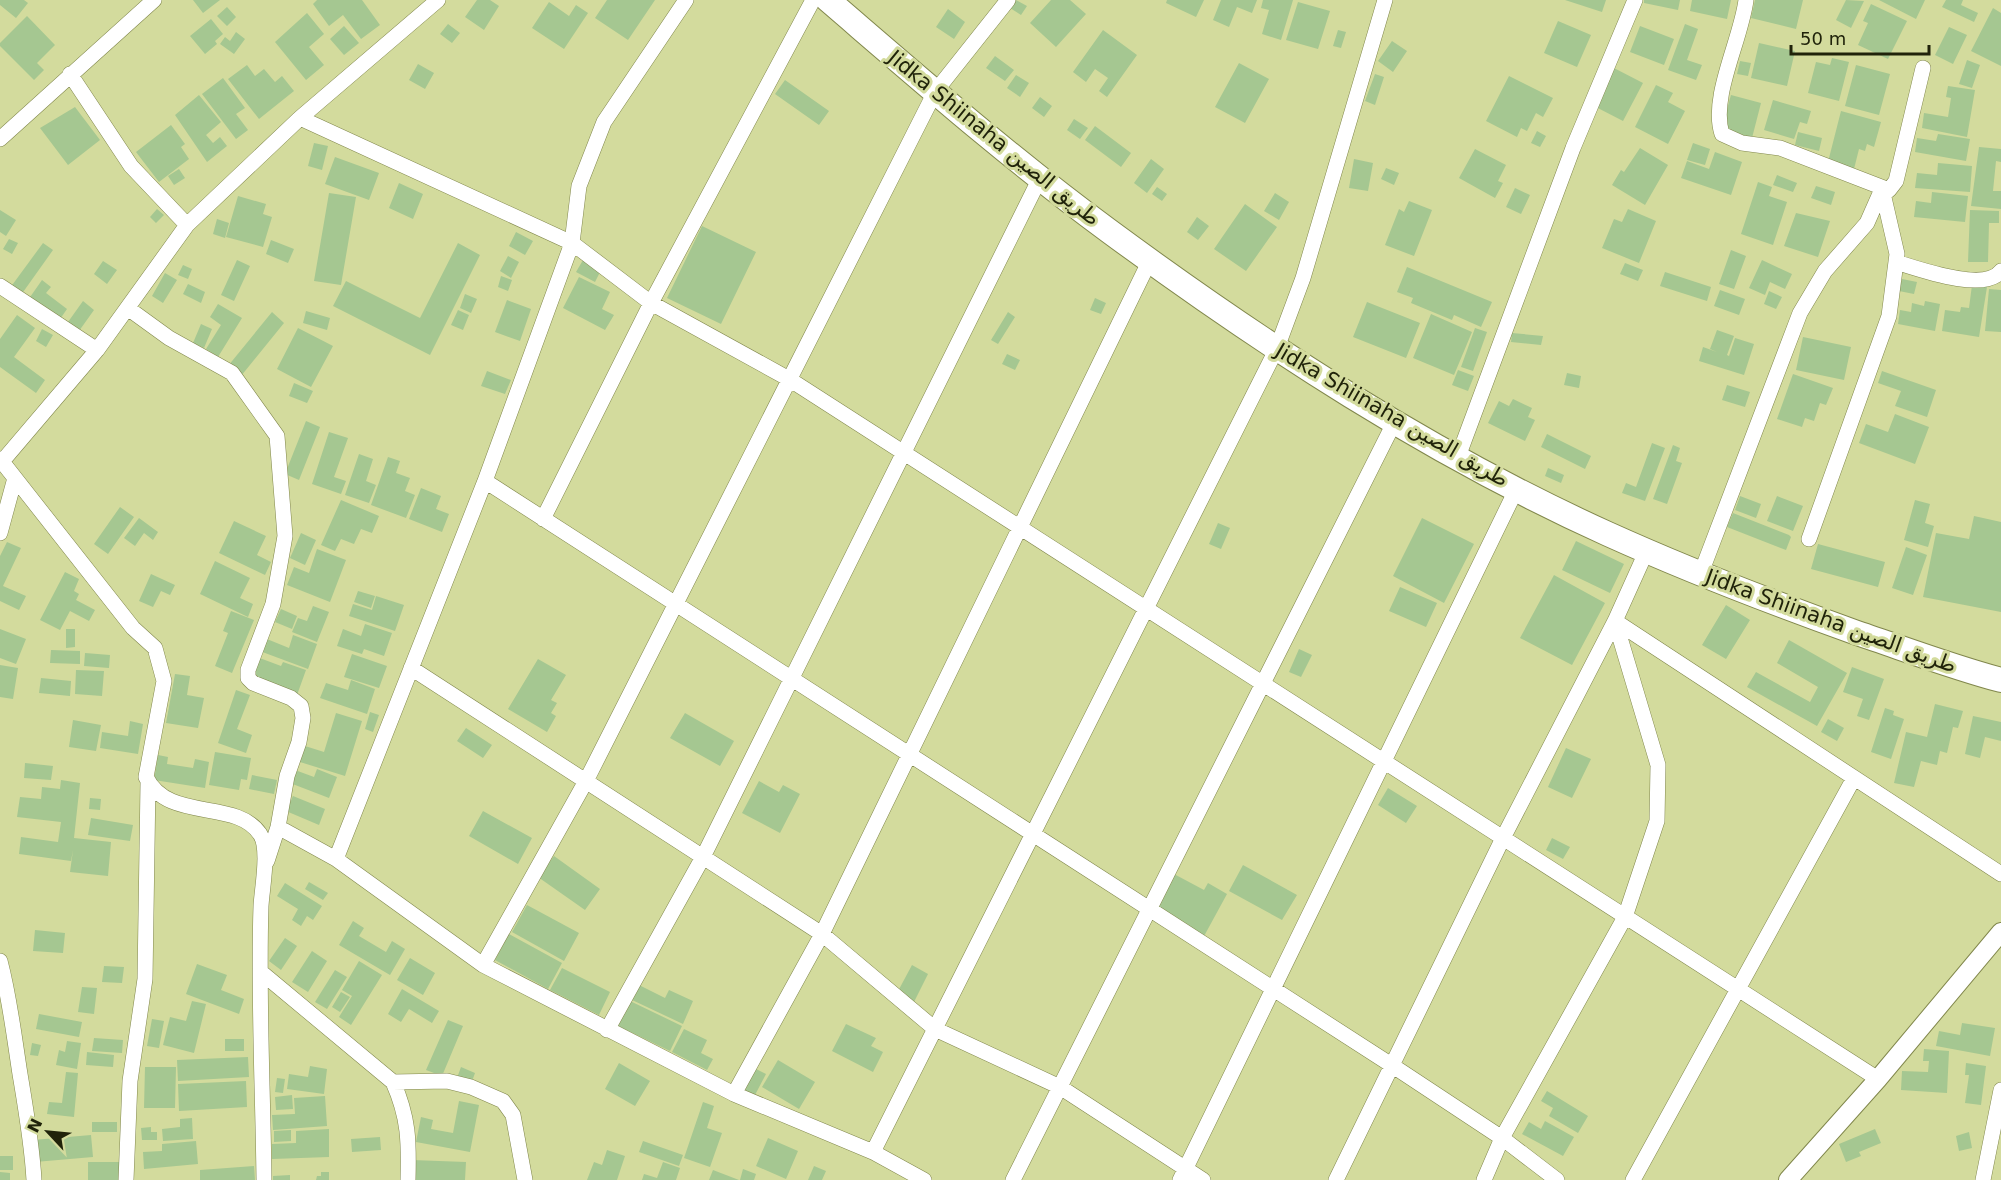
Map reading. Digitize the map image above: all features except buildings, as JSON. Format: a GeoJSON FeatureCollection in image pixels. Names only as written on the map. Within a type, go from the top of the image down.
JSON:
{"type":"FeatureCollection","features":[{"type":"Feature","properties":{"kind":"main road","name":"Jidka Shiinaha طريق الصين"},"geometry":{"type":"LineString","coordinates":[[828,0],[1040,178],[1150,260],[1277,348],[1395,421],[1458,457],[1606,533],[1817,618],[2001,680]]}},
{"type":"Feature","properties":{"kind":"street"},"geometry":{"type":"LineString","coordinates":[[0,139],[154,0]]}},
{"type":"Feature","properties":{"kind":"street"},"geometry":{"type":"LineString","coordinates":[[126,1180],[130,1081],[145,979],[148,783],[146,777],[164,681],[155,648],[133,628],[1,461],[97,350],[129,309],[187,225],[300,118],[438,0]]}},
{"type":"Feature","properties":{"kind":"street"},"geometry":{"type":"LineString","coordinates":[[336,859],[485,481],[572,243],[579,186],[604,122],[686,0]]}},
{"type":"Feature","properties":{"kind":"street"},"geometry":{"type":"LineString","coordinates":[[543,519],[651,303],[813,0]]}},
{"type":"Feature","properties":{"kind":"street"},"geometry":{"type":"LineString","coordinates":[[483,965],[586,781],[935,92],[1008,0]]}},
{"type":"Feature","properties":{"kind":"street"},"geometry":{"type":"LineString","coordinates":[[873,1152],[1277,348],[1304,278],[1385,0]]}},
{"type":"Feature","properties":{"kind":"street"},"geometry":{"type":"LineString","coordinates":[[1458,457],[1580,129],[1635,0]]}},
{"type":"Feature","properties":{"kind":"street"},"geometry":{"type":"LineString","coordinates":[[1746,0],[1743,25],[1719,107],[1719,124],[1722,135],[1742,143],[1780,148],[1889,190],[1896,181],[1923,68]]}},
{"type":"Feature","properties":{"kind":"street"},"geometry":{"type":"LineString","coordinates":[[70,74],[131,166],[187,225]]}},
{"type":"Feature","properties":{"kind":"street"},"geometry":{"type":"LineString","coordinates":[[300,118],[572,243],[651,303],[789,379],[1878,1079]]}},
{"type":"Feature","properties":{"kind":"street"},"geometry":{"type":"LineString","coordinates":[[607,1030],[703,857],[1040,178]]}},
{"type":"Feature","properties":{"kind":"street"},"geometry":{"type":"LineString","coordinates":[[1809,539],[1889,316],[1897,254],[1882,189]]}},
{"type":"Feature","properties":{"kind":"street"},"geometry":{"type":"LineString","coordinates":[[1701,573],[1800,313],[1825,271],[1867,223],[1882,189]]}},
{"type":"Feature","properties":{"kind":"street"},"geometry":{"type":"LineString","coordinates":[[734,1094],[822,934],[1150,260]]}},
{"type":"Feature","properties":{"kind":"street"},"geometry":{"type":"LineString","coordinates":[[1896,262],[1966,280],[1987,281],[2001,271]]}},
{"type":"Feature","properties":{"kind":"street"},"geometry":{"type":"LineString","coordinates":[[0,286],[97,350]]}},
{"type":"Feature","properties":{"kind":"street"},"geometry":{"type":"LineString","coordinates":[[129,309],[169,338],[232,373],[277,436],[285,536],[275,582],[274,598],[248,670],[248,678],[253,683],[291,698],[301,706],[303,718],[299,742],[287,776],[278,827],[263,875]]}},
{"type":"Feature","properties":{"kind":"street"},"geometry":{"type":"LineString","coordinates":[[1013,1180],[1395,421]]}},
{"type":"Feature","properties":{"kind":"street"},"geometry":{"type":"LineString","coordinates":[[0,533],[15,477]]}},
{"type":"Feature","properties":{"kind":"street"},"geometry":{"type":"LineString","coordinates":[[485,481],[1393,1066],[1502,1138],[1557,1180]]}},
{"type":"Feature","properties":{"kind":"street"},"geometry":{"type":"LineString","coordinates":[[1183,1174],[1517,488]]}},
{"type":"Feature","properties":{"kind":"street"},"geometry":{"type":"LineString","coordinates":[[1336,1180],[1503,838],[1615,621],[1647,550]]}},
{"type":"Feature","properties":{"kind":"street"},"geometry":{"type":"LineString","coordinates":[[1615,621],[2001,874]]}},
{"type":"Feature","properties":{"kind":"street"},"geometry":{"type":"LineString","coordinates":[[1485,1180],[1502,1138],[1625,916],[1657,821],[1658,765],[1615,621]]}},
{"type":"Feature","properties":{"kind":"street"},"geometry":{"type":"LineString","coordinates":[[411,668],[822,934],[935,1029],[1060,1087],[1183,1174],[1203,1180]]}},
{"type":"Feature","properties":{"kind":"street"},"geometry":{"type":"LineString","coordinates":[[1633,1180],[1854,778]]}},
{"type":"Feature","properties":{"kind":"street"},"geometry":{"type":"LineString","coordinates":[[148,783],[164,798],[244,820],[261,836],[264,847],[262,973],[264,1180]]}},
{"type":"Feature","properties":{"kind":"street"},"geometry":{"type":"LineString","coordinates":[[278,827],[336,859],[483,965],[734,1094],[873,1152],[924,1180]]}},
{"type":"Feature","properties":{"kind":"street"},"geometry":{"type":"LineString","coordinates":[[1788,1180],[1878,1079],[2001,932]]}},
{"type":"Feature","properties":{"kind":"street"},"geometry":{"type":"LineString","coordinates":[[0,960],[13,1012],[20,1075],[32,1136],[34,1180]]}},
{"type":"Feature","properties":{"kind":"street"},"geometry":{"type":"LineString","coordinates":[[262,973],[393,1082],[403,1105],[409,1132],[408,1180]]}},
{"type":"Feature","properties":{"kind":"street"},"geometry":{"type":"LineString","coordinates":[[393,1082],[447,1081],[471,1087],[502,1101],[513,1115],[525,1180]]}},
{"type":"Feature","properties":{"kind":"street"},"geometry":{"type":"LineString","coordinates":[[1983,1180],[2001,1090]]}}]}
